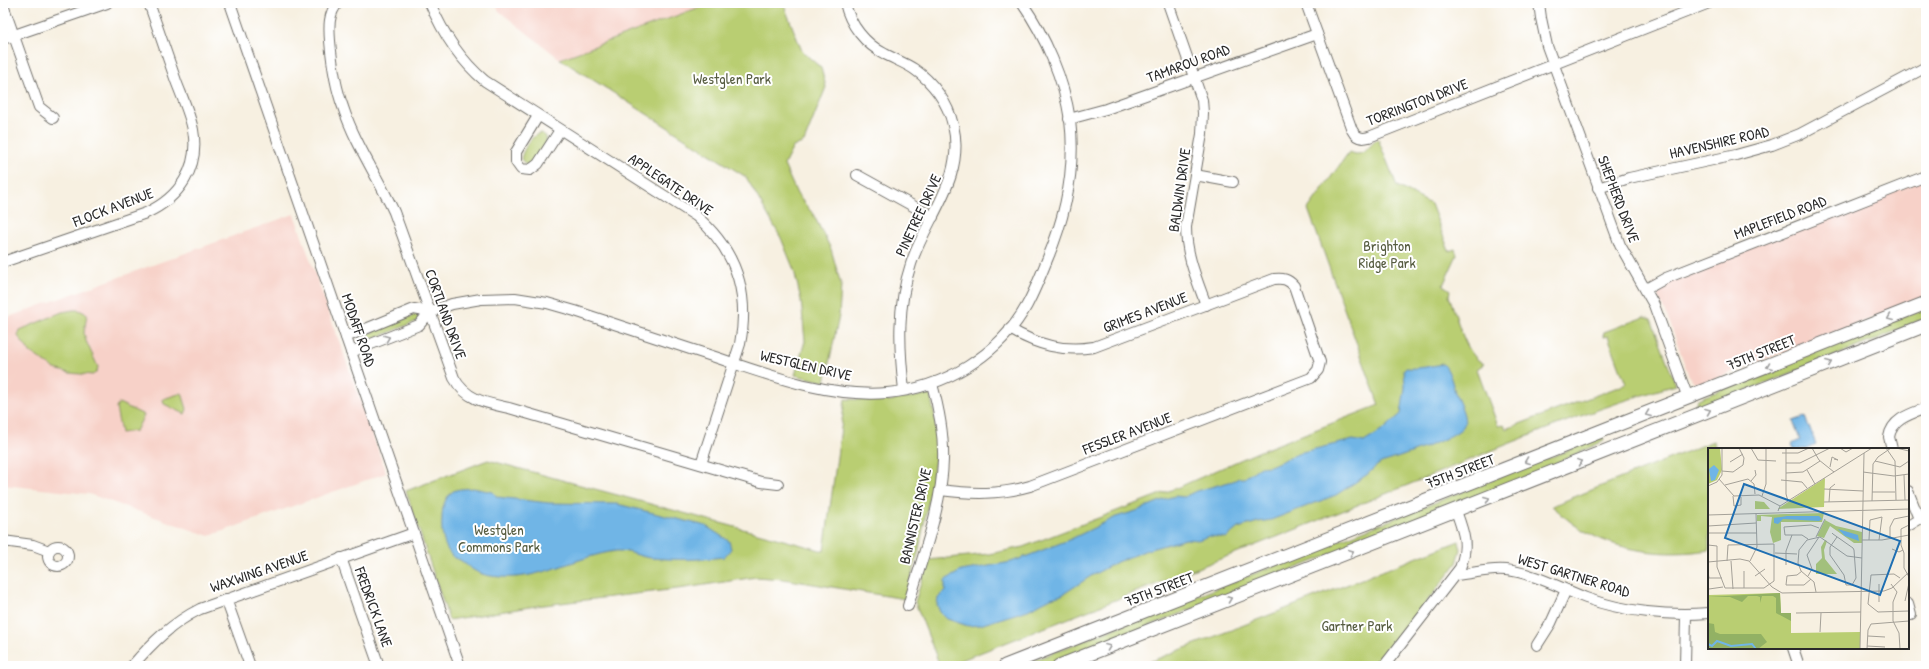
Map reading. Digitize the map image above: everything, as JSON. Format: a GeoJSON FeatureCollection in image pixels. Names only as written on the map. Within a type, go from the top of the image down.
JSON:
{"type":"FeatureCollection","features":[{"type":"Feature","properties":{"kind":"main road","name":"75TH STREET"},"geometry":{"type":"LineString","coordinates":[[1005,666],[1926,303]]}},
{"type":"Feature","properties":{"kind":"main road"},"geometry":{"type":"LineString","coordinates":[[1059,666],[1926,325]]}},
{"type":"Feature","properties":{"kind":"main road"},"geometry":{"type":"LineString","coordinates":[[1672,425],[1688,404],[1688,398]]}},
{"type":"Feature","properties":{"kind":"street"},"geometry":{"type":"LineString","coordinates":[[3,39],[107,3]]}},
{"type":"Feature","properties":{"kind":"street","name":"FLOCK AVENUE"},"geometry":{"type":"LineString","coordinates":[[3,262],[146,213],[162,205],[183,184],[194,155],[193,130],[149,3]]}},
{"type":"Feature","properties":{"kind":"street","name":"MODAFF ROAD"},"geometry":{"type":"LineString","coordinates":[[230,3],[460,666]]}},
{"type":"Feature","properties":{"kind":"street","name":"APPLEGATE DRIVE"},"geometry":{"type":"LineString","coordinates":[[430,3],[445,35],[470,68],[494,88],[678,203],[704,223],[715,234],[734,264],[743,300],[743,328],[734,363],[701,464]]}},
{"type":"Feature","properties":{"kind":"street","name":"PINETREE DRIVE"},"geometry":{"type":"LineString","coordinates":[[845,3],[848,15],[856,30],[866,41],[884,54],[914,69],[926,78],[938,92],[949,113],[956,142],[955,165],[947,191],[918,245],[911,264],[901,306],[900,350],[904,390]]}},
{"type":"Feature","properties":{"kind":"street","name":"WESTGLEN DRIVE"},"geometry":{"type":"LineString","coordinates":[[346,337],[414,309],[430,312],[452,304],[481,299],[515,298],[547,303],[575,311],[788,380],[827,388],[872,393],[904,390],[932,384],[955,374],[978,359],[999,342],[1027,305],[1061,224],[1071,177],[1071,140],[1069,119],[1063,91],[1051,57],[1034,21],[1022,3]]}},
{"type":"Feature","properties":{"kind":"street","name":"BALDWIN DRIVE"},"geometry":{"type":"LineString","coordinates":[[1168,3],[1202,100],[1202,134],[1186,227],[1186,238],[1190,259],[1206,306]]}},
{"type":"Feature","properties":{"kind":"street","name":"TORRINGTON DRIVE"},"geometry":{"type":"LineString","coordinates":[[1306,3],[1352,130],[1356,136],[1363,138],[1369,137],[1553,64]]}},
{"type":"Feature","properties":{"kind":"street","name":"SHEPHERD DRIVE"},"geometry":{"type":"LineString","coordinates":[[1539,3],[1543,31],[1553,64],[1598,188],[1620,246],[1654,305],[1688,398]]}},
{"type":"Feature","properties":{"kind":"street"},"geometry":{"type":"LineString","coordinates":[[1553,64],[1709,3]]}},
{"type":"Feature","properties":{"kind":"street"},"geometry":{"type":"LineString","coordinates":[[3,5],[39,107],[53,118]]}},
{"type":"Feature","properties":{"kind":"street","name":"CORTLAND DRIVE"},"geometry":{"type":"LineString","coordinates":[[335,7],[329,27],[335,81],[343,108],[394,212],[454,378],[461,389],[469,396],[481,402],[760,482],[778,484]]}},
{"type":"Feature","properties":{"kind":"street","name":"TAMAROU ROAD"},"geometry":{"type":"LineString","coordinates":[[1069,119],[1106,109],[1317,34]]}},
{"type":"Feature","properties":{"kind":"street","name":"HAVENSHIRE ROAD"},"geometry":{"type":"LineString","coordinates":[[1598,188],[1635,176],[1736,155],[1772,145],[1800,134],[1926,67]]}},
{"type":"Feature","properties":{"kind":"street"},"geometry":{"type":"LineString","coordinates":[[538,116],[516,152],[516,162],[521,169],[530,170],[538,164],[560,130]]}},
{"type":"Feature","properties":{"kind":"street"},"geometry":{"type":"LineString","coordinates":[[857,175],[933,217]]}},
{"type":"Feature","properties":{"kind":"street"},"geometry":{"type":"LineString","coordinates":[[1195,175],[1233,182]]}},
{"type":"Feature","properties":{"kind":"street","name":"MAPLEFIELD ROAD"},"geometry":{"type":"LineString","coordinates":[[1646,289],[1666,278],[1926,176]]}},
{"type":"Feature","properties":{"kind":"street","name":"GRIMES AVENUE"},"geometry":{"type":"LineString","coordinates":[[1010,329],[1037,343],[1056,348],[1084,349],[1107,343],[1274,279],[1282,278],[1289,281],[1296,291],[1319,357],[1320,362],[1318,370]]}},
{"type":"Feature","properties":{"kind":"street","name":"WESTGLEN DRIVE"},"geometry":{"type":"LineString","coordinates":[[351,352],[419,326],[430,312]]}},
{"type":"Feature","properties":{"kind":"street","name":"FESSLER AVENUE"},"geometry":{"type":"LineString","coordinates":[[940,490],[965,494],[990,494],[1014,491],[1030,486],[1311,378],[1318,370]]}},
{"type":"Feature","properties":{"kind":"street","name":"BANNISTER DRIVE"},"geometry":{"type":"LineString","coordinates":[[908,606],[940,490],[943,458],[942,437],[938,407],[932,384]]}},
{"type":"Feature","properties":{"kind":"street"},"geometry":{"type":"LineString","coordinates":[[1892,448],[1889,437],[1896,423],[1900,419],[1926,408]]}},
{"type":"Feature","properties":{"kind":"street"},"geometry":{"type":"LineString","coordinates":[[1909,493],[1922,517],[1909,525]]}},
{"type":"Feature","properties":{"kind":"street"},"geometry":{"type":"LineString","coordinates":[[1385,665],[1455,575],[1463,560],[1466,547],[1464,533],[1456,511]]}},
{"type":"Feature","properties":{"kind":"street","name":"WAXWING AVENUE"},"geometry":{"type":"LineString","coordinates":[[132,666],[157,638],[172,626],[196,611],[414,532]]}},
{"type":"Feature","properties":{"kind":"street"},"geometry":{"type":"LineString","coordinates":[[3,541],[33,545],[49,551]]}},
{"type":"Feature","properties":{"kind":"street","name":"FREDRICK LANE"},"geometry":{"type":"LineString","coordinates":[[341,558],[379,666]]}},
{"type":"Feature","properties":{"kind":"street","name":"WEST GARTNER ROAD"},"geometry":{"type":"LineString","coordinates":[[1455,575],[1489,570],[1508,570],[1540,579],[1602,603],[1649,612],[1686,614],[1708,613]]}},
{"type":"Feature","properties":{"kind":"street"},"geometry":{"type":"LineString","coordinates":[[1537,645],[1551,623],[1566,590]]}},
{"type":"Feature","properties":{"kind":"street"},"geometry":{"type":"LineString","coordinates":[[226,599],[250,666]]}},
{"type":"Feature","properties":{"kind":"street"},"geometry":{"type":"LineString","coordinates":[[1909,608],[1911,615]]}},
{"type":"Feature","properties":{"kind":"street"},"geometry":{"type":"LineString","coordinates":[[1685,666],[1686,614]]}},
{"type":"Feature","properties":{"kind":"street"},"geometry":{"type":"LineString","coordinates":[[1793,649],[1799,666]]}},
{"type":"Feature","properties":{"kind":"shaded area"},"geometry":{"type":"Polygon","coordinates":[[[495,3],[711,3],[560,59],[499,11],[495,3]]]}},
{"type":"Feature","properties":{"kind":"shaded area"},"geometry":{"type":"Polygon","coordinates":[[[1926,177],[1926,297],[1701,384],[1693,381],[1688,374],[1670,323],[1653,285],[1926,177]]]}},
{"type":"Feature","properties":{"kind":"shaded area"},"geometry":{"type":"Polygon","coordinates":[[[294,214],[386,473],[209,536],[89,494],[3,485],[3,319],[294,214]]]}},
{"type":"Feature","properties":{"kind":"green space","name":"Westglen Park"},"geometry":{"type":"Polygon","coordinates":[[[711,3],[783,3],[802,51],[821,68],[826,87],[804,142],[793,147],[784,165],[797,194],[813,214],[831,249],[841,285],[839,316],[825,382],[795,375],[805,341],[801,300],[794,270],[781,238],[746,177],[560,59],[711,3]]]}},
{"type":"Feature","properties":{"kind":"green space"},"geometry":{"type":"Polygon","coordinates":[[[541,133],[546,136],[546,143],[534,163],[526,165],[521,159],[523,152],[534,136],[541,133]]]}},
{"type":"Feature","properties":{"kind":"green space","name":"Brighton Ridge Park"},"geometry":{"type":"Polygon","coordinates":[[[1378,139],[1397,186],[1431,204],[1449,251],[1455,249],[1457,255],[1443,285],[1450,290],[1449,296],[1466,343],[1477,359],[1484,364],[1477,369],[1498,426],[1504,424],[1506,429],[1626,384],[1608,336],[1603,337],[1604,332],[1644,317],[1651,319],[1676,385],[1600,409],[1562,423],[1162,582],[946,666],[940,666],[915,602],[928,560],[989,554],[1023,547],[1179,487],[1258,452],[1379,405],[1308,209],[1349,152],[1354,154],[1363,153],[1378,139]]]}},
{"type":"Feature","properties":{"kind":"green space"},"geometry":{"type":"Polygon","coordinates":[[[1926,308],[1926,317],[1882,337],[1690,413],[1689,411],[1698,399],[1926,308]]]}},
{"type":"Feature","properties":{"kind":"green space"},"geometry":{"type":"Polygon","coordinates":[[[79,310],[87,314],[84,333],[98,367],[97,371],[93,375],[69,373],[55,369],[30,352],[18,336],[20,330],[62,312],[79,310]]]}},
{"type":"Feature","properties":{"kind":"green space"},"geometry":{"type":"Polygon","coordinates":[[[417,314],[419,315],[420,320],[366,342],[362,340],[364,335],[417,314]]]}},
{"type":"Feature","properties":{"kind":"green space"},"geometry":{"type":"Polygon","coordinates":[[[182,393],[187,409],[185,414],[164,404],[163,399],[182,393]]]}},
{"type":"Feature","properties":{"kind":"green space","name":"Westglen Commons Park"},"geometry":{"type":"Polygon","coordinates":[[[930,394],[935,417],[937,447],[929,499],[917,558],[905,599],[783,579],[756,577],[685,588],[536,606],[449,620],[406,491],[488,460],[824,551],[845,399],[888,401],[930,394]]]}},
{"type":"Feature","properties":{"kind":"green space"},"geometry":{"type":"Polygon","coordinates":[[[119,403],[144,415],[136,431],[121,433],[116,408],[119,403]]]}},
{"type":"Feature","properties":{"kind":"green space"},"geometry":{"type":"Polygon","coordinates":[[[1602,437],[1604,441],[1515,482],[1047,666],[1019,666],[1602,437]]]}},
{"type":"Feature","properties":{"kind":"green space"},"geometry":{"type":"Polygon","coordinates":[[[1713,441],[1716,448],[1708,448],[1708,550],[1676,553],[1643,551],[1627,548],[1596,537],[1577,527],[1552,506],[1713,441]]]}},
{"type":"Feature","properties":{"kind":"green space","name":"Gartner Park"},"geometry":{"type":"Polygon","coordinates":[[[1459,541],[1461,549],[1457,563],[1377,666],[1139,666],[1459,541]]]}},
{"type":"Feature","properties":{"kind":"water"},"geometry":{"type":"Polygon","coordinates":[[[1443,364],[1449,374],[1465,421],[1460,430],[1440,441],[1381,463],[1368,474],[1336,495],[1271,520],[1238,528],[1226,538],[1210,536],[1198,540],[1186,539],[1147,550],[1117,562],[1091,576],[1062,595],[1051,598],[1028,610],[980,625],[968,626],[947,619],[940,612],[937,605],[938,598],[945,591],[945,580],[961,571],[1011,562],[1071,539],[1116,517],[1136,511],[1168,498],[1175,496],[1184,497],[1196,491],[1239,478],[1244,478],[1260,467],[1270,466],[1302,452],[1353,440],[1364,442],[1383,430],[1401,414],[1405,387],[1404,370],[1406,368],[1420,368],[1443,364]]]}},
{"type":"Feature","properties":{"kind":"water"},"geometry":{"type":"Polygon","coordinates":[[[1805,417],[1816,444],[1806,448],[1794,448],[1792,444],[1800,440],[1793,421],[1805,417]]]}},
{"type":"Feature","properties":{"kind":"water"},"geometry":{"type":"Polygon","coordinates":[[[473,488],[493,492],[497,497],[549,503],[617,504],[706,526],[729,541],[731,549],[724,557],[706,559],[651,558],[616,551],[530,575],[501,577],[485,575],[452,556],[446,548],[442,534],[442,512],[447,498],[452,492],[459,489],[473,488]]]}}]}
